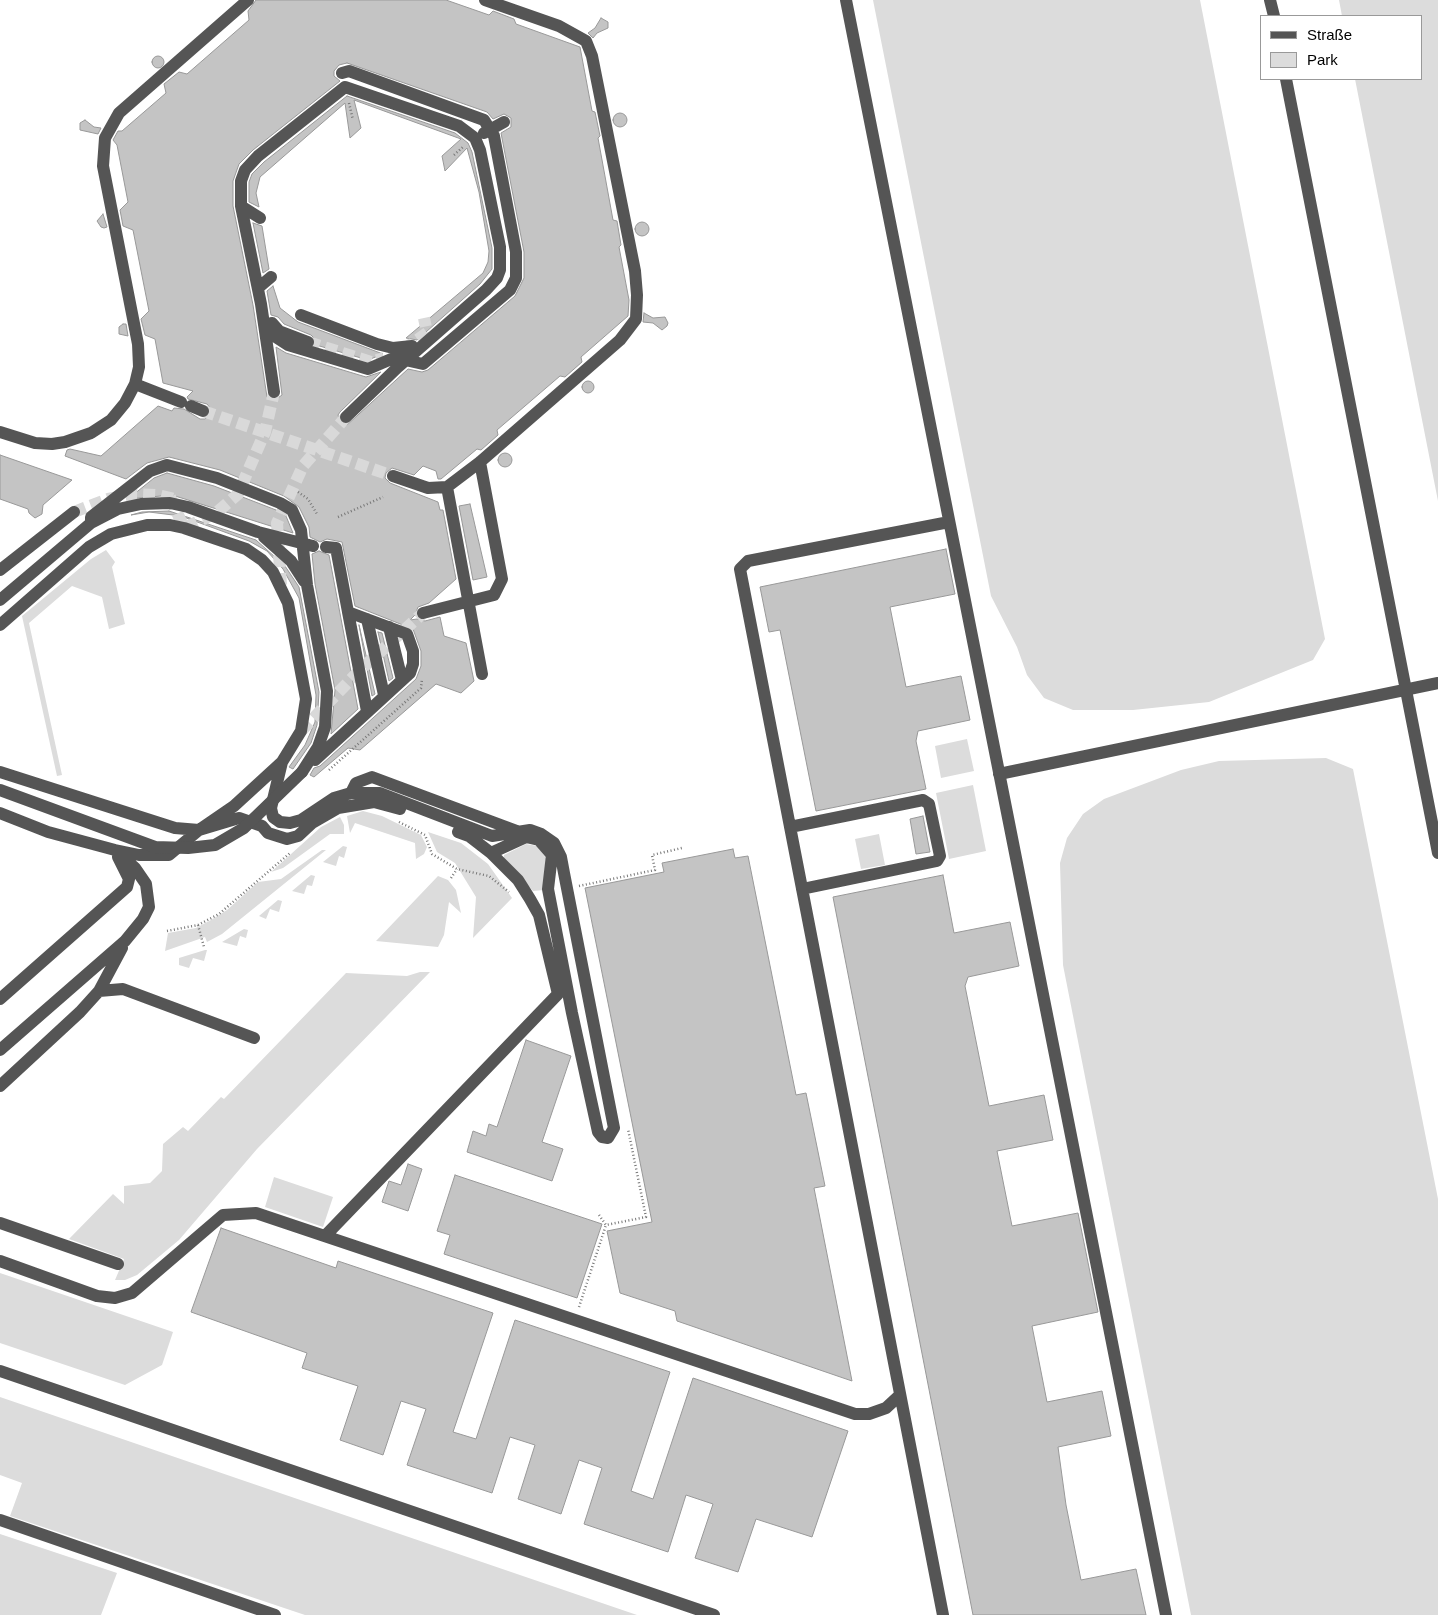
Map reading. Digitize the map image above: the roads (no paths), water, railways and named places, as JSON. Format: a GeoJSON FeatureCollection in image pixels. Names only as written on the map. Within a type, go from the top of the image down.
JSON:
{"type":"FeatureCollection","features":[{"type":"Feature","properties":{"kind":"lane"},"geometry":{"type":"LineString","coordinates":[[0,432],[35,443],[52,444],[91,433],[111,420],[125,402],[135,384],[139,367],[138,344],[103,166],[105,138],[119,113],[248,0]]}},
{"type":"Feature","properties":{"kind":"lane"},"geometry":{"type":"LineString","coordinates":[[394,476],[428,488],[447,487],[480,462],[620,340],[636,319],[635,271],[594,66],[586,41],[560,26],[485,0]]}},
{"type":"Feature","properties":{"kind":"lane"},"geometry":{"type":"LineString","coordinates":[[846,0],[1166,1615]]}},
{"type":"Feature","properties":{"kind":"lane"},"geometry":{"type":"LineString","coordinates":[[1270,0],[1274,15]]}},
{"type":"Feature","properties":{"kind":"lane"},"geometry":{"type":"LineString","coordinates":[[345,87],[340,68],[484,120],[494,136],[516,252],[516,278],[510,290],[423,364],[405,360]]}},
{"type":"Feature","properties":{"kind":"lane"},"geometry":{"type":"LineString","coordinates":[[1286,80],[1438,853]]}},
{"type":"Feature","properties":{"kind":"lane"},"geometry":{"type":"LineString","coordinates":[[345,87],[459,126],[470,141],[480,150],[500,247],[500,270],[497,278],[486,290],[405,360],[346,417]]}},
{"type":"Feature","properties":{"kind":"lane"},"geometry":{"type":"LineString","coordinates":[[274,392],[261,304],[241,206],[241,180],[245,170],[258,156],[345,87]]}},
{"type":"Feature","properties":{"kind":"lane"},"geometry":{"type":"LineString","coordinates":[[470,141],[504,122]]}},
{"type":"Feature","properties":{"kind":"lane"},"geometry":{"type":"LineString","coordinates":[[241,206],[260,218]]}},
{"type":"Feature","properties":{"kind":"lane"},"geometry":{"type":"LineString","coordinates":[[258,288],[271,276]]}},
{"type":"Feature","properties":{"kind":"lane"},"geometry":{"type":"LineString","coordinates":[[261,304],[268,332],[288,346],[368,369],[422,345]]}},
{"type":"Feature","properties":{"kind":"lane"},"geometry":{"type":"LineString","coordinates":[[261,304],[270,321],[279,331],[308,342]]}},
{"type":"Feature","properties":{"kind":"lane"},"geometry":{"type":"LineString","coordinates":[[301,315],[377,344],[393,348],[422,345]]}},
{"type":"Feature","properties":{"kind":"lane"},"geometry":{"type":"LineString","coordinates":[[135,384],[204,411]]}},
{"type":"Feature","properties":{"kind":"lane"},"geometry":{"type":"LineString","coordinates":[[423,613],[494,595],[502,579],[480,462]]}},
{"type":"Feature","properties":{"kind":"lane"},"geometry":{"type":"LineString","coordinates":[[91,523],[91,517],[150,471],[167,465],[217,478],[280,503],[292,510],[314,546],[307,585],[327,691],[325,727],[318,746],[302,772]]}},
{"type":"Feature","properties":{"kind":"lane"},"geometry":{"type":"LineString","coordinates":[[447,487],[482,674]]}},
{"type":"Feature","properties":{"kind":"lane"},"geometry":{"type":"LineString","coordinates":[[0,600],[91,523],[129,506],[170,503],[226,519],[258,532],[314,546],[336,548],[367,711]]}},
{"type":"Feature","properties":{"kind":"lane"},"geometry":{"type":"LineString","coordinates":[[0,570],[74,512]]}},
{"type":"Feature","properties":{"kind":"lane"},"geometry":{"type":"LineString","coordinates":[[943,1615],[740,569],[748,562],[949,522]]}},
{"type":"Feature","properties":{"kind":"lane"},"geometry":{"type":"LineString","coordinates":[[0,625],[89,548],[111,534],[148,525],[170,524],[246,549],[262,560],[281,585],[288,603],[306,699],[303,721],[293,746],[282,762],[234,806],[199,830],[169,855],[139,855],[115,850],[48,832],[0,813]]}},
{"type":"Feature","properties":{"kind":"lane"},"geometry":{"type":"LineString","coordinates":[[258,532],[278,547],[291,561],[307,585]]}},
{"type":"Feature","properties":{"kind":"lane"},"geometry":{"type":"LineString","coordinates":[[0,790],[154,847],[188,848],[215,845],[244,828],[384,695],[410,674],[413,664],[410,640],[407,634],[348,612]]}},
{"type":"Feature","properties":{"kind":"lane"},"geometry":{"type":"LineString","coordinates":[[367,619],[384,695]]}},
{"type":"Feature","properties":{"kind":"lane"},"geometry":{"type":"LineString","coordinates":[[389,627],[402,680]]}},
{"type":"Feature","properties":{"kind":"lane"},"geometry":{"type":"LineString","coordinates":[[999,774],[1438,683]]}},
{"type":"Feature","properties":{"kind":"lane"},"geometry":{"type":"LineString","coordinates":[[282,762],[271,808],[273,816],[280,822],[290,823],[301,820],[334,798],[351,793],[380,793],[492,836],[503,836],[517,831],[530,830],[541,834],[554,843],[561,857],[614,1128],[608,1138],[602,1137],[598,1132],[569,998],[548,889],[552,855],[539,840],[526,838],[491,853]]}},
{"type":"Feature","properties":{"kind":"lane"},"geometry":{"type":"LineString","coordinates":[[0,772],[175,828],[199,830],[239,818],[262,826],[268,834],[287,839],[298,836],[312,822],[338,808],[374,802],[393,806],[469,836],[491,853],[518,880],[540,915],[558,994],[325,1236]]}},
{"type":"Feature","properties":{"kind":"lane"},"geometry":{"type":"LineString","coordinates":[[790,827],[923,800],[929,804],[940,856],[937,861],[802,889]]}},
{"type":"Feature","properties":{"kind":"lane"},"geometry":{"type":"LineString","coordinates":[[0,1050],[125,941],[143,919],[149,908],[146,884],[135,868],[115,850]]}},
{"type":"Feature","properties":{"kind":"lane"},"geometry":{"type":"LineString","coordinates":[[0,999],[127,887],[129,878],[115,850]]}},
{"type":"Feature","properties":{"kind":"lane"},"geometry":{"type":"LineString","coordinates":[[0,1086],[80,1012],[99,991],[125,941]]}},
{"type":"Feature","properties":{"kind":"lane"},"geometry":{"type":"LineString","coordinates":[[99,991],[123,989],[254,1038]]}},
{"type":"Feature","properties":{"kind":"lane"},"geometry":{"type":"LineString","coordinates":[[569,998],[576,1002],[585,1000],[588,993]]}},
{"type":"Feature","properties":{"kind":"lane"},"geometry":{"type":"LineString","coordinates":[[0,1261],[97,1296],[115,1298],[132,1293],[223,1215],[256,1214],[855,1414],[870,1414],[886,1408],[900,1394]]}},
{"type":"Feature","properties":{"kind":"lane"},"geometry":{"type":"LineString","coordinates":[[0,1223],[118,1264]]}},
{"type":"Feature","properties":{"kind":"lane"},"geometry":{"type":"LineString","coordinates":[[0,1371],[714,1615]]}},
{"type":"Feature","properties":{"kind":"lane"},"geometry":{"type":"LineString","coordinates":[[0,1520],[276,1615]]}},
{"type":"Feature","properties":{"kind":"tunnel"},"geometry":{"type":"LineString","coordinates":[[403,350],[427,333],[424,318]]}},
{"type":"Feature","properties":{"kind":"tunnel"},"geometry":{"type":"LineString","coordinates":[[308,342],[371,362],[384,358]]}},
{"type":"Feature","properties":{"kind":"tunnel"},"geometry":{"type":"LineString","coordinates":[[170,497],[184,528],[216,513],[238,494],[265,432],[274,392]]}},
{"type":"Feature","properties":{"kind":"tunnel"},"geometry":{"type":"LineString","coordinates":[[203,411],[393,476]]}},
{"type":"Feature","properties":{"kind":"tunnel"},"geometry":{"type":"LineString","coordinates":[[281,585],[277,523],[303,466],[346,417]]}},
{"type":"Feature","properties":{"kind":"tunnel"},"geometry":{"type":"LineString","coordinates":[[74,512],[108,499],[134,494],[158,495],[178,500]]}},
{"type":"Feature","properties":{"kind":"tunnel"},"geometry":{"type":"LineString","coordinates":[[301,731],[359,671],[423,613]]}}]}
